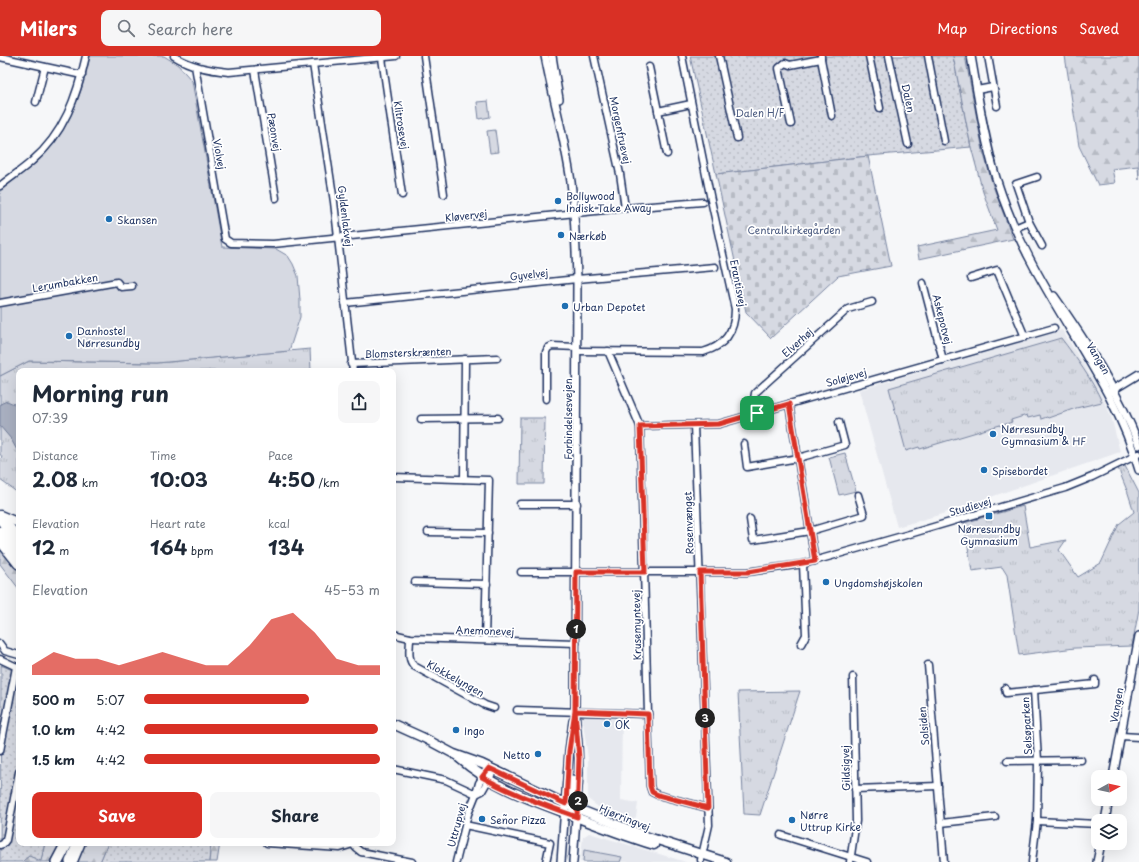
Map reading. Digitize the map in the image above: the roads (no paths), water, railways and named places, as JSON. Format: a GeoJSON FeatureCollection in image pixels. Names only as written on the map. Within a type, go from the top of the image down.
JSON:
{"type":"FeatureCollection","features":[{"type":"Feature","properties":{"kind":"highway"},"geometry":{"type":"LineString","coordinates":[[0,516],[16,536]]}},
{"type":"Feature","properties":{"kind":"highway"},"geometry":{"type":"LineString","coordinates":[[0,539],[16,559]]}},
{"type":"Feature","properties":{"kind":"highway"},"geometry":{"type":"LineString","coordinates":[[57,862],[66,846]]}},
{"type":"Feature","properties":{"kind":"highway"},"geometry":{"type":"LineString","coordinates":[[71,862],[78,846]]}},
{"type":"Feature","properties":{"kind":"main road"},"geometry":{"type":"LineString","coordinates":[[0,516],[16,522]]}},
{"type":"Feature","properties":{"kind":"main road"},"geometry":{"type":"LineString","coordinates":[[0,531],[16,548]]}},
{"type":"Feature","properties":{"kind":"main road","name":"Hjørringvej"},"geometry":{"type":"LineString","coordinates":[[396,725],[454,754],[491,769],[572,811],[629,837],[704,859],[726,862]]}},
{"type":"Feature","properties":{"kind":"main road","name":"Hjørringvej"},"geometry":{"type":"LineString","coordinates":[[454,754],[485,778],[510,791],[572,811]]}},
{"type":"Feature","properties":{"kind":"street"},"geometry":{"type":"LineString","coordinates":[[0,186],[32,161],[45,148],[68,115],[76,95],[86,56]]}},
{"type":"Feature","properties":{"kind":"street"},"geometry":{"type":"LineString","coordinates":[[174,56],[195,66],[229,72],[396,56]]}},
{"type":"Feature","properties":{"kind":"street"},"geometry":{"type":"LineString","coordinates":[[424,56],[444,194]]}},
{"type":"Feature","properties":{"kind":"street","name":"Forbindelsesvejen"},"geometry":{"type":"LineString","coordinates":[[545,56],[562,129],[571,181],[577,279],[575,711],[579,773],[572,811]]}},
{"type":"Feature","properties":{"kind":"street","name":"Forbindelsesvejen"},"geometry":{"type":"LineString","coordinates":[[552,56],[562,129]]}},
{"type":"Feature","properties":{"kind":"street","name":"Morgenfruevej"},"geometry":{"type":"LineString","coordinates":[[594,56],[620,174],[625,208]]}},
{"type":"Feature","properties":{"kind":"street","name":"Erantisvej"},"geometry":{"type":"LineString","coordinates":[[546,399],[546,352],[548,348],[552,346],[608,351],[703,352],[712,349],[726,339],[734,323],[736,309],[711,200],[682,56]]}},
{"type":"Feature","properties":{"kind":"street"},"geometry":{"type":"LineString","coordinates":[[719,56],[737,138]]}},
{"type":"Feature","properties":{"kind":"street"},"geometry":{"type":"LineString","coordinates":[[786,56],[784,63],[779,68],[791,124]]}},
{"type":"Feature","properties":{"kind":"street"},"geometry":{"type":"LineString","coordinates":[[869,56],[880,108]]}},
{"type":"Feature","properties":{"kind":"street","name":"Dalen"},"geometry":{"type":"LineString","coordinates":[[889,56],[908,144]]}},
{"type":"Feature","properties":{"kind":"street"},"geometry":{"type":"LineString","coordinates":[[928,56],[944,141]]}},
{"type":"Feature","properties":{"kind":"street","name":"Vangen"},"geometry":{"type":"LineString","coordinates":[[971,56],[988,147],[996,177],[1015,228],[1030,261],[1062,318],[1126,414],[1139,445]]}},
{"type":"Feature","properties":{"kind":"street"},"geometry":{"type":"LineString","coordinates":[[988,56],[997,106]]}},
{"type":"Feature","properties":{"kind":"street"},"geometry":{"type":"LineString","coordinates":[[0,57],[82,75]]}},
{"type":"Feature","properties":{"kind":"street","name":"Klitrosevej"},"geometry":{"type":"LineString","coordinates":[[382,58],[402,195]]}},
{"type":"Feature","properties":{"kind":"street"},"geometry":{"type":"LineString","coordinates":[[784,63],[790,65],[821,58],[832,116]]}},
{"type":"Feature","properties":{"kind":"street","name":"Gyldenlakvej"},"geometry":{"type":"LineString","coordinates":[[313,64],[334,202],[352,368]]}},
{"type":"Feature","properties":{"kind":"street","name":"Violvej"},"geometry":{"type":"LineString","coordinates":[[195,66],[225,239],[231,243]]}},
{"type":"Feature","properties":{"kind":"street"},"geometry":{"type":"LineString","coordinates":[[36,102],[45,67]]}},
{"type":"Feature","properties":{"kind":"street"},"geometry":{"type":"LineString","coordinates":[[649,67],[667,154]]}},
{"type":"Feature","properties":{"kind":"street","name":"Pæonvej"},"geometry":{"type":"LineString","coordinates":[[255,70],[276,198]]}},
{"type":"Feature","properties":{"kind":"street"},"geometry":{"type":"LineString","coordinates":[[977,90],[993,87]]}},
{"type":"Feature","properties":{"kind":"street"},"geometry":{"type":"LineString","coordinates":[[658,111],[691,104]]}},
{"type":"Feature","properties":{"kind":"street"},"geometry":{"type":"LineString","coordinates":[[1037,177],[1016,184],[1029,222],[1042,246]]}},
{"type":"Feature","properties":{"kind":"street","name":"Kløvervej"},"geometry":{"type":"LineString","coordinates":[[231,243],[273,244],[625,208],[703,202]]}},
{"type":"Feature","properties":{"kind":"street"},"geometry":{"type":"LineString","coordinates":[[1015,228],[1029,222]]}},
{"type":"Feature","properties":{"kind":"street","name":"Gyvelvej"},"geometry":{"type":"LineString","coordinates":[[345,303],[715,266]]}},
{"type":"Feature","properties":{"kind":"street"},"geometry":{"type":"LineString","coordinates":[[971,278],[996,270],[1026,337]]}},
{"type":"Feature","properties":{"kind":"street","name":"Lerumbakken"},"geometry":{"type":"LineString","coordinates":[[0,303],[117,282],[121,287],[132,286]]}},
{"type":"Feature","properties":{"kind":"street","name":"Askepotvej"},"geometry":{"type":"LineString","coordinates":[[923,283],[943,360]]}},
{"type":"Feature","properties":{"kind":"street","name":"Elverhøj"},"geometry":{"type":"LineString","coordinates":[[757,413],[754,399],[755,393],[848,309],[872,302]]}},
{"type":"Feature","properties":{"kind":"street","name":"Soløjevej"},"geometry":{"type":"LineString","coordinates":[[640,426],[719,424],[1054,328]]}},
{"type":"Feature","properties":{"kind":"street","name":"Krusemyntevej"},"geometry":{"type":"LineString","coordinates":[[608,351],[640,426],[650,786],[652,792],[658,795],[708,808]]}},
{"type":"Feature","properties":{"kind":"street","name":"Blomsterskrænten"},"geometry":{"type":"LineString","coordinates":[[351,364],[497,358]]}},
{"type":"Feature","properties":{"kind":"street","name":"Blomsterskrænten"},"geometry":{"type":"LineString","coordinates":[[464,479],[465,359]]}},
{"type":"Feature","properties":{"kind":"street"},"geometry":{"type":"LineString","coordinates":[[1111,391],[1139,374]]}},
{"type":"Feature","properties":{"kind":"street","name":"Vangen"},"geometry":{"type":"LineString","coordinates":[[1111,391],[1137,455],[1139,470]]}},
{"type":"Feature","properties":{"kind":"street"},"geometry":{"type":"LineString","coordinates":[[789,404],[815,561]]}},
{"type":"Feature","properties":{"kind":"street"},"geometry":{"type":"LineString","coordinates":[[421,419],[498,418]]}},
{"type":"Feature","properties":{"kind":"street"},"geometry":{"type":"LineString","coordinates":[[744,444],[747,467],[798,458],[845,445],[839,422]]}},
{"type":"Feature","properties":{"kind":"street","name":"Rosenvænget"},"geometry":{"type":"LineString","coordinates":[[694,424],[708,808],[704,859]]}},
{"type":"Feature","properties":{"kind":"street","name":"Studievej"},"geometry":{"type":"LineString","coordinates":[[521,572],[748,572],[803,564],[1065,488],[1092,477],[1137,455]]}},
{"type":"Feature","properties":{"kind":"street"},"geometry":{"type":"LineString","coordinates":[[396,477],[489,480],[485,640]]}},
{"type":"Feature","properties":{"kind":"street"},"geometry":{"type":"LineString","coordinates":[[750,519],[753,540],[810,531],[864,515],[858,495]]}},
{"type":"Feature","properties":{"kind":"street"},"geometry":{"type":"LineString","coordinates":[[520,504],[577,504]]}},
{"type":"Feature","properties":{"kind":"street"},"geometry":{"type":"LineString","coordinates":[[428,532],[488,533]]}},
{"type":"Feature","properties":{"kind":"street"},"geometry":{"type":"LineString","coordinates":[[800,644],[806,635],[803,564]]}},
{"type":"Feature","properties":{"kind":"street"},"geometry":{"type":"LineString","coordinates":[[415,582],[487,584]]}},
{"type":"Feature","properties":{"kind":"street","name":"Anemonevej"},"geometry":{"type":"LineString","coordinates":[[396,635],[410,638],[576,643]]}},
{"type":"Feature","properties":{"kind":"street","name":"Vangen"},"geometry":{"type":"LineString","coordinates":[[1114,770],[1139,636]]}},
{"type":"Feature","properties":{"kind":"street","name":"Klokkelyngen"},"geometry":{"type":"LineString","coordinates":[[410,638],[409,657],[414,666],[485,705],[494,708]]}},
{"type":"Feature","properties":{"kind":"street"},"geometry":{"type":"LineString","coordinates":[[0,644],[5,651],[16,654]]}},
{"type":"Feature","properties":{"kind":"street"},"geometry":{"type":"LineString","coordinates":[[0,659],[16,666]]}},
{"type":"Feature","properties":{"kind":"street","name":"Solsiden"},"geometry":{"type":"LineString","coordinates":[[928,665],[944,862]]}},
{"type":"Feature","properties":{"kind":"street"},"geometry":{"type":"LineString","coordinates":[[0,751],[16,676]]}},
{"type":"Feature","properties":{"kind":"street","name":"Gildsigvej"},"geometry":{"type":"LineString","coordinates":[[851,860],[856,821],[853,677]]}},
{"type":"Feature","properties":{"kind":"street","name":"Selsøparken"},"geometry":{"type":"LineString","coordinates":[[1005,688],[1006,692],[1034,690],[1095,684],[1095,680]]}},
{"type":"Feature","properties":{"kind":"street","name":"Selsøparken"},"geometry":{"type":"LineString","coordinates":[[1032,862],[1036,821],[1038,761],[1034,690]]}},
{"type":"Feature","properties":{"kind":"street"},"geometry":{"type":"LineString","coordinates":[[517,710],[648,714]]}},
{"type":"Feature","properties":{"kind":"street","name":"Forbindelsesvejen"},"geometry":{"type":"LineString","coordinates":[[572,811],[572,774],[569,747],[575,711]]}},
{"type":"Feature","properties":{"kind":"street"},"geometry":{"type":"LineString","coordinates":[[1121,736],[1139,737]]}},
{"type":"Feature","properties":{"kind":"street"},"geometry":{"type":"LineString","coordinates":[[569,747],[578,744]]}},
{"type":"Feature","properties":{"kind":"street","name":"Selsøparken"},"geometry":{"type":"LineString","coordinates":[[1007,761],[1081,760]]}},
{"type":"Feature","properties":{"kind":"street","name":"Uttrupvej"},"geometry":{"type":"LineString","coordinates":[[456,862],[464,825],[476,794],[477,787],[491,769]]}},
{"type":"Feature","properties":{"kind":"street"},"geometry":{"type":"LineString","coordinates":[[396,770],[446,780],[476,794]]}},
{"type":"Feature","properties":{"kind":"street"},"geometry":{"type":"LineString","coordinates":[[855,789],[938,786]]}},
{"type":"Feature","properties":{"kind":"street"},"geometry":{"type":"LineString","coordinates":[[0,845],[6,840],[16,788]]}},
{"type":"Feature","properties":{"kind":"street"},"geometry":{"type":"LineString","coordinates":[[561,862],[572,811]]}},
{"type":"Feature","properties":{"kind":"street"},"geometry":{"type":"LineString","coordinates":[[570,862],[572,811]]}},
{"type":"Feature","properties":{"kind":"street"},"geometry":{"type":"LineString","coordinates":[[572,811],[573,862]]}},
{"type":"Feature","properties":{"kind":"street"},"geometry":{"type":"LineString","coordinates":[[941,823],[995,817]]}},
{"type":"Feature","properties":{"kind":"street"},"geometry":{"type":"LineString","coordinates":[[1036,821],[1091,824]]}},
{"type":"Feature","properties":{"kind":"street"},"geometry":{"type":"LineString","coordinates":[[464,825],[550,843],[546,862]]}},
{"type":"Feature","properties":{"kind":"street"},"geometry":{"type":"LineString","coordinates":[[781,835],[851,860],[866,862]]}},
{"type":"Feature","properties":{"kind":"street"},"geometry":{"type":"LineString","coordinates":[[311,846],[340,848],[345,846]]}},
{"type":"Feature","properties":{"kind":"street"},"geometry":{"type":"LineString","coordinates":[[355,846],[361,852],[412,862]]}},
{"type":"Feature","properties":{"kind":"street"},"geometry":{"type":"LineString","coordinates":[[1098,862],[1100,850]]}},
{"type":"Feature","properties":{"kind":"water"},"geometry":{"type":"Polygon","coordinates":[[[7,401],[14,404],[16,403],[16,448],[11,439],[0,426],[0,404],[7,401]]]}},
{"type":"Feature","properties":{"kind":"place","name":"Bollywood Indisk Take Away"},"geometry":{"type":"Point","coordinates":[558,201]}},
{"type":"Feature","properties":{"kind":"place","name":"Skansen"},"geometry":{"type":"Point","coordinates":[109,219]}},
{"type":"Feature","properties":{"kind":"place","name":"Nærkøb"},"geometry":{"type":"Point","coordinates":[561,235]}},
{"type":"Feature","properties":{"kind":"place","name":"Urban Depotet"},"geometry":{"type":"Point","coordinates":[565,306]}},
{"type":"Feature","properties":{"kind":"place","name":"Danhostel Nørresundby"},"geometry":{"type":"Point","coordinates":[69,336]}},
{"type":"Feature","properties":{"kind":"place","name":"Nørresundby Gymnasium & HF"},"geometry":{"type":"Point","coordinates":[993,434]}},
{"type":"Feature","properties":{"kind":"place","name":"Spisebordet"},"geometry":{"type":"Point","coordinates":[984,470]}},
{"type":"Feature","properties":{"kind":"place","name":"Nørresundby Gymnasium"},"geometry":{"type":"Point","coordinates":[989,516]}},
{"type":"Feature","properties":{"kind":"place","name":"Ungdomshøjskolen"},"geometry":{"type":"Point","coordinates":[826,582]}},
{"type":"Feature","properties":{"kind":"place","name":"OK"},"geometry":{"type":"Point","coordinates":[607,724]}},
{"type":"Feature","properties":{"kind":"place","name":"Ingo"},"geometry":{"type":"Point","coordinates":[456,730]}},
{"type":"Feature","properties":{"kind":"place","name":"Netto"},"geometry":{"type":"Point","coordinates":[538,754]}},
{"type":"Feature","properties":{"kind":"place","name":"Señor Pizza"},"geometry":{"type":"Point","coordinates":[482,819]}},
{"type":"Feature","properties":{"kind":"place","name":"Nørre Uttrup Kirke"},"geometry":{"type":"Point","coordinates":[792,820]}},
{"type":"Feature","properties":{"kind":"park label","name":"Dalen H/F"},"geometry":{"type":"Point","coordinates":[760,112]}},
{"type":"Feature","properties":{"kind":"park label","name":"Centralkirkegården"},"geometry":{"type":"Point","coordinates":[794,229]}}]}
